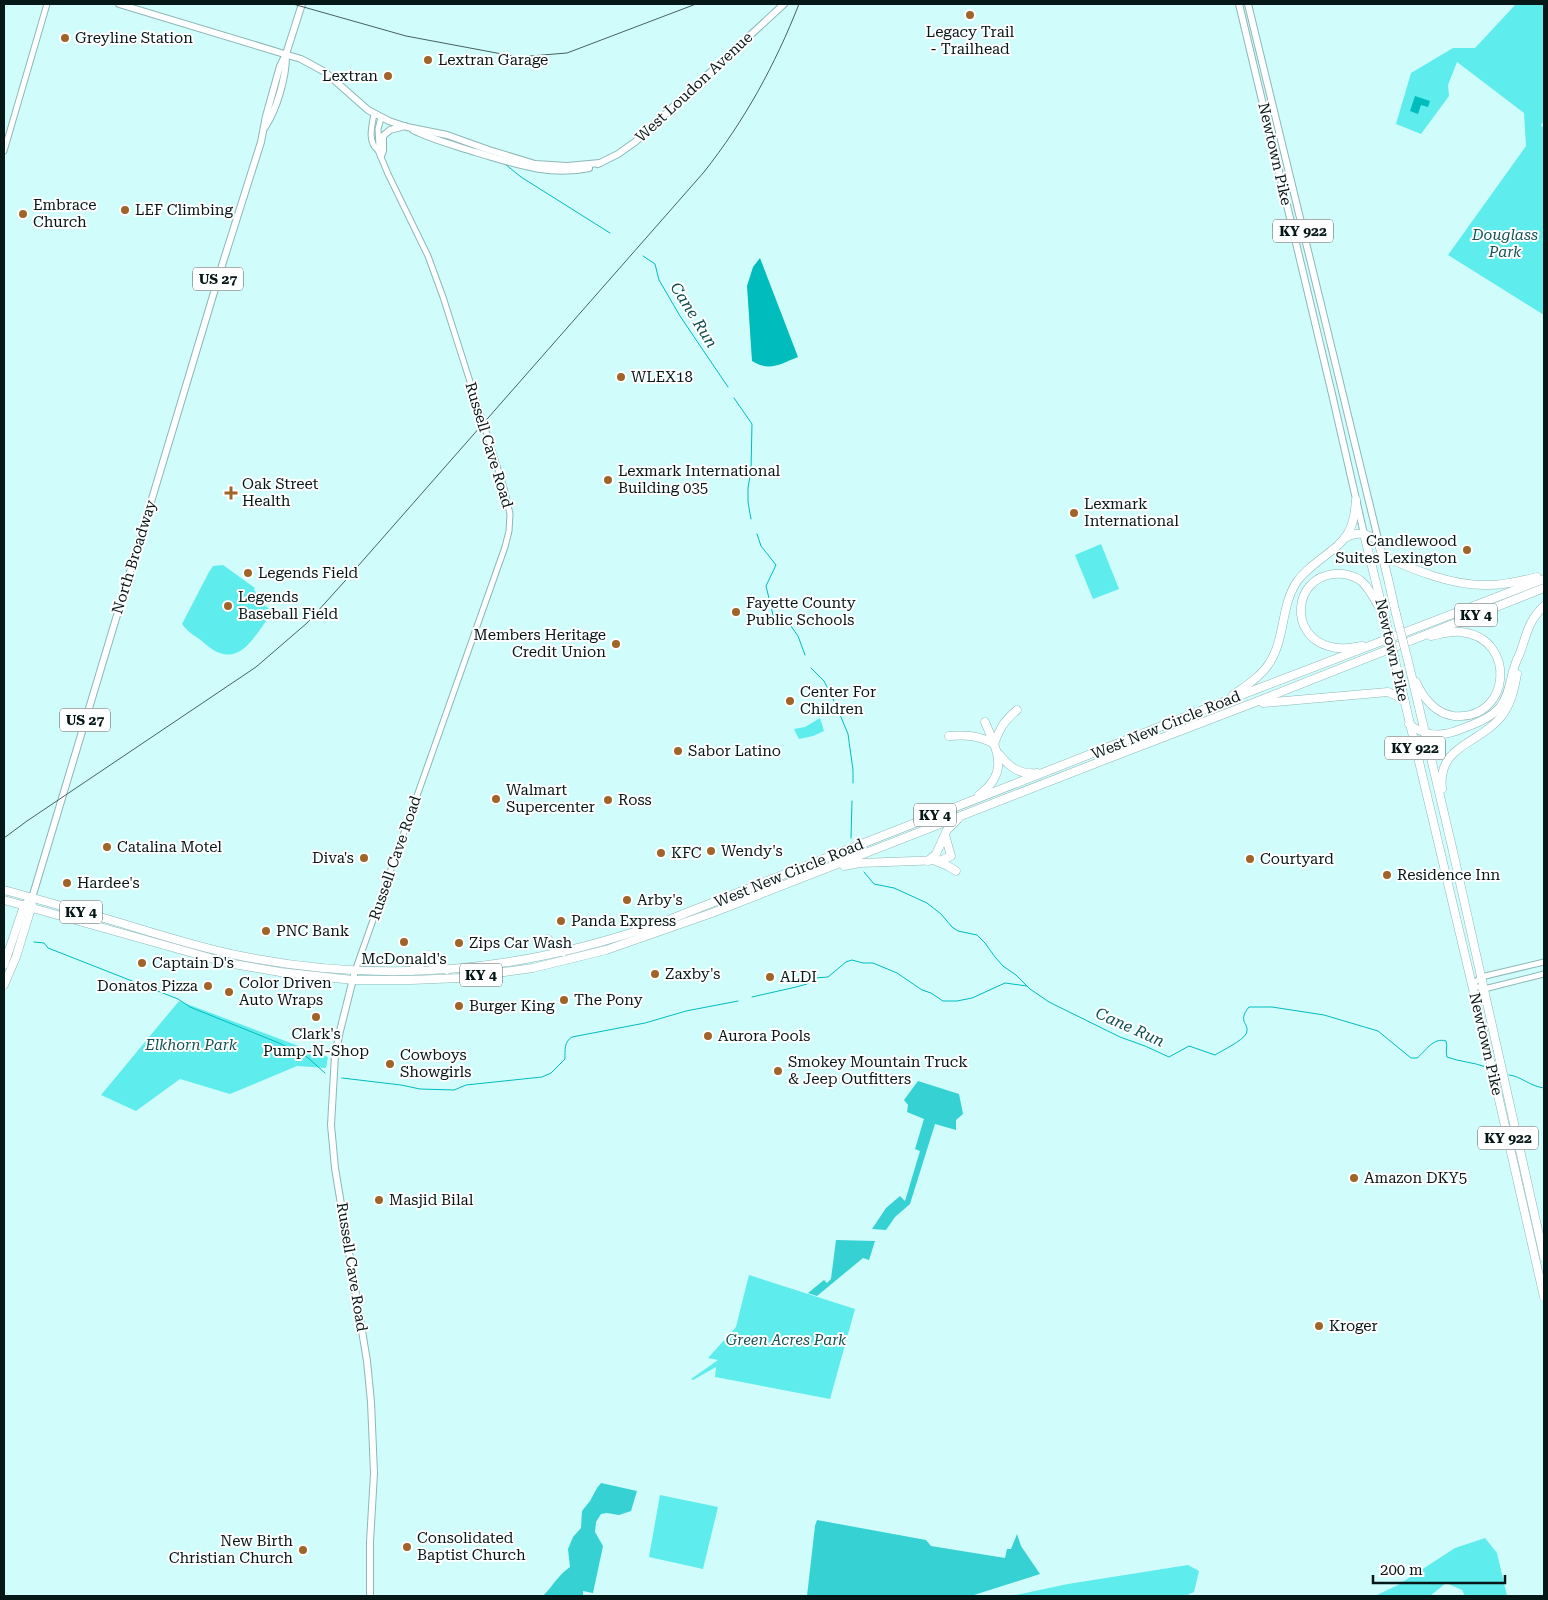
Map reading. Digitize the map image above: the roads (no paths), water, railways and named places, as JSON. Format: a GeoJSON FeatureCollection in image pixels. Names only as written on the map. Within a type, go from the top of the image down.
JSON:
{"type":"FeatureCollection","features":[{"type":"Feature","properties":{"kind":"highway"},"geometry":{"type":"LineString","coordinates":[[1343,539],[1352,525],[1356,500]]}},
{"type":"Feature","properties":{"kind":"highway"},"geometry":{"type":"LineString","coordinates":[[1223,702],[1254,681],[1270,662],[1277,646],[1287,603],[1293,588],[1302,575],[1343,539],[1353,534],[1364,534],[1379,543]]}},
{"type":"Feature","properties":{"kind":"highway","name":"Newtown Pike"},"geometry":{"type":"LineString","coordinates":[[1364,534],[1472,985],[1544,1297]]}},
{"type":"Feature","properties":{"kind":"highway","name":"Newtown Pike"},"geometry":{"type":"LineString","coordinates":[[1379,543],[1446,823],[1544,1257]]}},
{"type":"Feature","properties":{"kind":"highway"},"geometry":{"type":"LineString","coordinates":[[1382,555],[1406,566],[1451,581],[1475,585],[1504,584],[1544,577]]}},
{"type":"Feature","properties":{"kind":"highway"},"geometry":{"type":"LineString","coordinates":[[1381,642],[1342,648],[1320,644],[1308,634],[1301,619],[1304,594],[1316,580],[1332,574],[1348,575],[1361,581],[1385,618]]}},
{"type":"Feature","properties":{"kind":"highway","name":"West New Circle Road"},"geometry":{"type":"LineString","coordinates":[[4,890],[197,945],[287,963],[355,971],[411,971],[448,970],[542,957],[629,934],[709,905],[1544,577]]}},
{"type":"Feature","properties":{"kind":"highway","name":"West New Circle Road"},"geometry":{"type":"LineString","coordinates":[[4,900],[228,963],[280,972],[353,980],[437,980],[533,968],[606,950],[712,913],[1544,588]]}},
{"type":"Feature","properties":{"kind":"highway"},"geometry":{"type":"LineString","coordinates":[[1409,724],[1425,734],[1442,735],[1484,720],[1493,714],[1505,698],[1528,628],[1534,617],[1544,606]]}},
{"type":"Feature","properties":{"kind":"highway"},"geometry":{"type":"LineString","coordinates":[[1407,642],[1448,633],[1462,632],[1476,636],[1491,648],[1498,659],[1501,671],[1500,684],[1494,697],[1479,711],[1464,716],[1451,715],[1443,713],[1430,703],[1419,689],[1409,665]]}},
{"type":"Feature","properties":{"kind":"highway"},"geometry":{"type":"LineString","coordinates":[[1446,823],[1441,782],[1445,763],[1451,755],[1502,716],[1513,692],[1520,662],[1519,655]]}},
{"type":"Feature","properties":{"kind":"highway"},"geometry":{"type":"LineString","coordinates":[[1253,703],[1388,692],[1398,696],[1405,702]]}},
{"type":"Feature","properties":{"kind":"highway"},"geometry":{"type":"LineString","coordinates":[[994,744],[1000,727],[1017,710]]}},
{"type":"Feature","properties":{"kind":"highway"},"geometry":{"type":"LineString","coordinates":[[972,801],[995,781],[999,763],[997,752],[985,722]]}},
{"type":"Feature","properties":{"kind":"highway"},"geometry":{"type":"LineString","coordinates":[[949,736],[968,735],[987,739],[994,744]]}},
{"type":"Feature","properties":{"kind":"highway"},"geometry":{"type":"LineString","coordinates":[[997,752],[1010,767],[1018,772],[1030,774],[1050,771]]}},
{"type":"Feature","properties":{"kind":"highway"},"geometry":{"type":"LineString","coordinates":[[997,772],[1010,767]]}},
{"type":"Feature","properties":{"kind":"highway"},"geometry":{"type":"LineString","coordinates":[[932,861],[951,825],[962,815]]}},
{"type":"Feature","properties":{"kind":"highway"},"geometry":{"type":"LineString","coordinates":[[824,870],[860,863],[932,861],[951,856],[945,835]]}},
{"type":"Feature","properties":{"kind":"highway"},"geometry":{"type":"LineString","coordinates":[[932,861],[948,866],[956,872]]}},
{"type":"Feature","properties":{"kind":"highway","name":"US 27"},"geometry":{"type":"LineString","coordinates":[[4,965],[32,898]]}},
{"type":"Feature","properties":{"kind":"highway","name":"US 27"},"geometry":{"type":"LineString","coordinates":[[4,985],[16,956],[28,907]]}},
{"type":"Feature","properties":{"kind":"highway"},"geometry":{"type":"LineString","coordinates":[[542,957],[548,939],[551,944],[563,952]]}},
{"type":"Feature","properties":{"kind":"highway"},"geometry":{"type":"LineString","coordinates":[[411,971],[425,961],[428,956],[448,970]]}},
{"type":"Feature","properties":{"kind":"highway"},"geometry":{"type":"LineString","coordinates":[[1526,1216],[1532,1224],[1535,1235],[1540,1238]]}},
{"type":"Feature","properties":{"kind":"main road","name":"West Loudon Avenue"},"geometry":{"type":"LineString","coordinates":[[120,4],[301,59],[325,72],[381,118],[444,143],[534,169],[556,172],[590,167],[618,154],[635,142],[784,4]]}},
{"type":"Feature","properties":{"kind":"main road","name":"North Broadway"},"geometry":{"type":"LineString","coordinates":[[32,898],[265,128],[272,116],[286,67],[286,54],[302,4]]}},
{"type":"Feature","properties":{"kind":"main road","name":"Newtown Pike"},"geometry":{"type":"LineString","coordinates":[[1238,4],[1364,534]]}},
{"type":"Feature","properties":{"kind":"main road","name":"Newtown Pike"},"geometry":{"type":"LineString","coordinates":[[1248,4],[1379,543]]}},
{"type":"Feature","properties":{"kind":"main road"},"geometry":{"type":"LineString","coordinates":[[379,153],[383,151],[383,136],[390,130],[406,127]]}},
{"type":"Feature","properties":{"kind":"main road"},"geometry":{"type":"LineString","coordinates":[[1276,160],[1286,159]]}},
{"type":"Feature","properties":{"kind":"main road"},"geometry":{"type":"LineString","coordinates":[[1288,210],[1297,207]]}},
{"type":"Feature","properties":{"kind":"main road","name":"Russell Cave Road"},"geometry":{"type":"LineString","coordinates":[[355,971],[335,1056],[331,1125],[335,1168],[364,1343],[371,1402],[374,1472],[370,1541],[370,1596]]}},
{"type":"Feature","properties":{"kind":"street"},"geometry":{"type":"LineString","coordinates":[[4,151],[47,4]]}},
{"type":"Feature","properties":{"kind":"street","name":"Russell Cave Road"},"geometry":{"type":"LineString","coordinates":[[355,971],[476,631],[505,547],[510,523],[510,514],[504,488],[443,297],[421,241],[393,186],[379,153],[374,147],[371,134],[374,114]]}},
{"type":"Feature","properties":{"kind":"street","name":"Russell Cave Road"},"geometry":{"type":"LineString","coordinates":[[379,153],[378,129],[381,118]]}},
{"type":"Feature","properties":{"kind":"street"},"geometry":{"type":"LineString","coordinates":[[1544,962],[1481,977],[1472,985],[1484,989],[1544,974]]}},
{"type":"Feature","properties":{"kind":"waterway","name":"Cane Run"},"geometry":{"type":"LineString","coordinates":[[505,164],[521,177],[610,233]]}},
{"type":"Feature","properties":{"kind":"waterway","name":"Cane Run"},"geometry":{"type":"LineString","coordinates":[[643,256],[655,264],[659,280],[680,316],[728,387]]}},
{"type":"Feature","properties":{"kind":"waterway","name":"Cane Run"},"geometry":{"type":"LineString","coordinates":[[734,398],[752,424],[751,470],[748,488],[751,519]]}},
{"type":"Feature","properties":{"kind":"waterway","name":"Cane Run"},"geometry":{"type":"LineString","coordinates":[[757,534],[761,546],[776,565],[766,586],[773,615],[788,622],[798,636],[805,655]]}},
{"type":"Feature","properties":{"kind":"waterway","name":"Cane Run"},"geometry":{"type":"LineString","coordinates":[[811,668],[824,681],[848,734],[853,783]]}},
{"type":"Feature","properties":{"kind":"waterway","name":"Cane Run"},"geometry":{"type":"LineString","coordinates":[[851,838],[852,801]]}},
{"type":"Feature","properties":{"kind":"waterway","name":"Cane Run"},"geometry":{"type":"LineString","coordinates":[[864,872],[874,884],[894,888],[927,903],[958,931],[977,935],[1003,966],[1049,1002],[1120,1037],[1169,1057],[1189,1046],[1215,1055],[1244,1037],[1247,1030],[1244,1016],[1249,1007],[1272,1007],[1324,1015],[1378,1031],[1411,1058],[1417,1058],[1437,1041],[1446,1041],[1447,1057],[1486,1067]]}},
{"type":"Feature","properties":{"kind":"waterway"},"geometry":{"type":"LineString","coordinates":[[34,942],[44,943],[48,948],[178,999],[190,1007],[279,1043],[307,1057],[325,1073]]}},
{"type":"Feature","properties":{"kind":"waterway"},"geometry":{"type":"LineString","coordinates":[[752,997],[807,984],[815,978],[828,977],[846,962],[852,960],[873,963],[897,973],[922,990],[931,993],[943,1001],[972,998],[1005,983],[1027,986]]}},
{"type":"Feature","properties":{"kind":"waterway"},"geometry":{"type":"LineString","coordinates":[[342,1078],[420,1089],[454,1090],[466,1085],[542,1077],[551,1073],[565,1059],[566,1044],[572,1037],[645,1023],[686,1011],[738,1001]]}},
{"type":"Feature","properties":{"kind":"waterway","name":"Cane Run"},"geometry":{"type":"LineString","coordinates":[[1509,1075],[1544,1088]]}},
{"type":"Feature","properties":{"kind":"railway"},"geometry":{"type":"LineString","coordinates":[[293,4],[406,36],[518,57],[567,53],[696,4]]}},
{"type":"Feature","properties":{"kind":"railway"},"geometry":{"type":"LineString","coordinates":[[4,838],[256,667],[307,623],[704,172],[733,132],[758,91],[780,49],[799,4]]}},
{"type":"Feature","properties":{"kind":"place","name":"Legacy Trail - Trailhead"},"geometry":{"type":"Point","coordinates":[970,15]}},
{"type":"Feature","properties":{"kind":"place","name":"Greyline Station"},"geometry":{"type":"Point","coordinates":[65,38]}},
{"type":"Feature","properties":{"kind":"place","name":"Lextran Garage"},"geometry":{"type":"Point","coordinates":[428,60]}},
{"type":"Feature","properties":{"kind":"place","name":"Lextran"},"geometry":{"type":"Point","coordinates":[388,76]}},
{"type":"Feature","properties":{"kind":"place","name":"LEF Climbing"},"geometry":{"type":"Point","coordinates":[125,210]}},
{"type":"Feature","properties":{"kind":"place","name":"Embrace Church"},"geometry":{"type":"Point","coordinates":[23,214]}},
{"type":"Feature","properties":{"kind":"place","name":"WLEX18"},"geometry":{"type":"Point","coordinates":[621,377]}},
{"type":"Feature","properties":{"kind":"place","name":"Lexmark International Building 035"},"geometry":{"type":"Point","coordinates":[608,480]}},
{"type":"Feature","properties":{"kind":"place","name":"Oak Street Health"},"geometry":{"type":"Point","coordinates":[231,493]}},
{"type":"Feature","properties":{"kind":"place","name":"Lexmark International"},"geometry":{"type":"Point","coordinates":[1074,513]}},
{"type":"Feature","properties":{"kind":"place","name":"Candlewood Suites Lexington"},"geometry":{"type":"Point","coordinates":[1467,550]}},
{"type":"Feature","properties":{"kind":"place","name":"Legends Field"},"geometry":{"type":"Point","coordinates":[248,573]}},
{"type":"Feature","properties":{"kind":"place","name":"Legends Baseball Field"},"geometry":{"type":"Point","coordinates":[228,606]}},
{"type":"Feature","properties":{"kind":"place","name":"Fayette County Public Schools"},"geometry":{"type":"Point","coordinates":[736,612]}},
{"type":"Feature","properties":{"kind":"place","name":"Members Heritage Credit Union"},"geometry":{"type":"Point","coordinates":[616,644]}},
{"type":"Feature","properties":{"kind":"place","name":"Center For Children"},"geometry":{"type":"Point","coordinates":[790,701]}},
{"type":"Feature","properties":{"kind":"place","name":"Sabor Latino"},"geometry":{"type":"Point","coordinates":[678,751]}},
{"type":"Feature","properties":{"kind":"place","name":"Walmart Supercenter"},"geometry":{"type":"Point","coordinates":[496,799]}},
{"type":"Feature","properties":{"kind":"place","name":"Ross"},"geometry":{"type":"Point","coordinates":[608,800]}},
{"type":"Feature","properties":{"kind":"place","name":"Catalina Motel"},"geometry":{"type":"Point","coordinates":[107,847]}},
{"type":"Feature","properties":{"kind":"place","name":"Wendy's"},"geometry":{"type":"Point","coordinates":[711,851]}},
{"type":"Feature","properties":{"kind":"place","name":"KFC"},"geometry":{"type":"Point","coordinates":[661,853]}},
{"type":"Feature","properties":{"kind":"place","name":"Diva's"},"geometry":{"type":"Point","coordinates":[364,858]}},
{"type":"Feature","properties":{"kind":"place","name":"Courtyard"},"geometry":{"type":"Point","coordinates":[1250,859]}},
{"type":"Feature","properties":{"kind":"place","name":"Residence Inn"},"geometry":{"type":"Point","coordinates":[1387,875]}},
{"type":"Feature","properties":{"kind":"place","name":"Hardee's"},"geometry":{"type":"Point","coordinates":[67,883]}},
{"type":"Feature","properties":{"kind":"place","name":"Arby's"},"geometry":{"type":"Point","coordinates":[627,900]}},
{"type":"Feature","properties":{"kind":"place","name":"Panda Express"},"geometry":{"type":"Point","coordinates":[561,921]}},
{"type":"Feature","properties":{"kind":"place","name":"PNC Bank"},"geometry":{"type":"Point","coordinates":[266,931]}},
{"type":"Feature","properties":{"kind":"place","name":"McDonald's"},"geometry":{"type":"Point","coordinates":[404,942]}},
{"type":"Feature","properties":{"kind":"place","name":"Zips Car Wash"},"geometry":{"type":"Point","coordinates":[459,943]}},
{"type":"Feature","properties":{"kind":"place","name":"Captain D's"},"geometry":{"type":"Point","coordinates":[142,963]}},
{"type":"Feature","properties":{"kind":"place","name":"Zaxby's"},"geometry":{"type":"Point","coordinates":[655,974]}},
{"type":"Feature","properties":{"kind":"place","name":"ALDI"},"geometry":{"type":"Point","coordinates":[770,977]}},
{"type":"Feature","properties":{"kind":"place","name":"Donatos Pizza"},"geometry":{"type":"Point","coordinates":[208,986]}},
{"type":"Feature","properties":{"kind":"place","name":"Color Driven Auto Wraps"},"geometry":{"type":"Point","coordinates":[229,992]}},
{"type":"Feature","properties":{"kind":"place","name":"The Pony"},"geometry":{"type":"Point","coordinates":[564,1000]}},
{"type":"Feature","properties":{"kind":"place","name":"Burger King"},"geometry":{"type":"Point","coordinates":[459,1006]}},
{"type":"Feature","properties":{"kind":"place","name":"Clark's Pump-N-Shop"},"geometry":{"type":"Point","coordinates":[316,1017]}},
{"type":"Feature","properties":{"kind":"place","name":"Aurora Pools"},"geometry":{"type":"Point","coordinates":[708,1036]}},
{"type":"Feature","properties":{"kind":"place","name":"Cowboys Showgirls"},"geometry":{"type":"Point","coordinates":[390,1064]}},
{"type":"Feature","properties":{"kind":"place","name":"Smokey Mountain Truck & Jeep Outfitters"},"geometry":{"type":"Point","coordinates":[778,1071]}},
{"type":"Feature","properties":{"kind":"place","name":"Amazon DKY5"},"geometry":{"type":"Point","coordinates":[1354,1178]}},
{"type":"Feature","properties":{"kind":"place","name":"Masjid Bilal"},"geometry":{"type":"Point","coordinates":[379,1200]}},
{"type":"Feature","properties":{"kind":"place","name":"Kroger"},"geometry":{"type":"Point","coordinates":[1319,1326]}},
{"type":"Feature","properties":{"kind":"place","name":"Consolidated Baptist Church"},"geometry":{"type":"Point","coordinates":[407,1547]}},
{"type":"Feature","properties":{"kind":"place","name":"New Birth Christian Church"},"geometry":{"type":"Point","coordinates":[303,1550]}},
{"type":"Feature","properties":{"kind":"park label","name":"Douglass Park"},"geometry":{"type":"Point","coordinates":[1505,244]}},
{"type":"Feature","properties":{"kind":"park label","name":"Elkhorn Park"},"geometry":{"type":"Point","coordinates":[191,1045]}},
{"type":"Feature","properties":{"kind":"park label","name":"Green Acres Park"},"geometry":{"type":"Point","coordinates":[786,1340]}}]}
